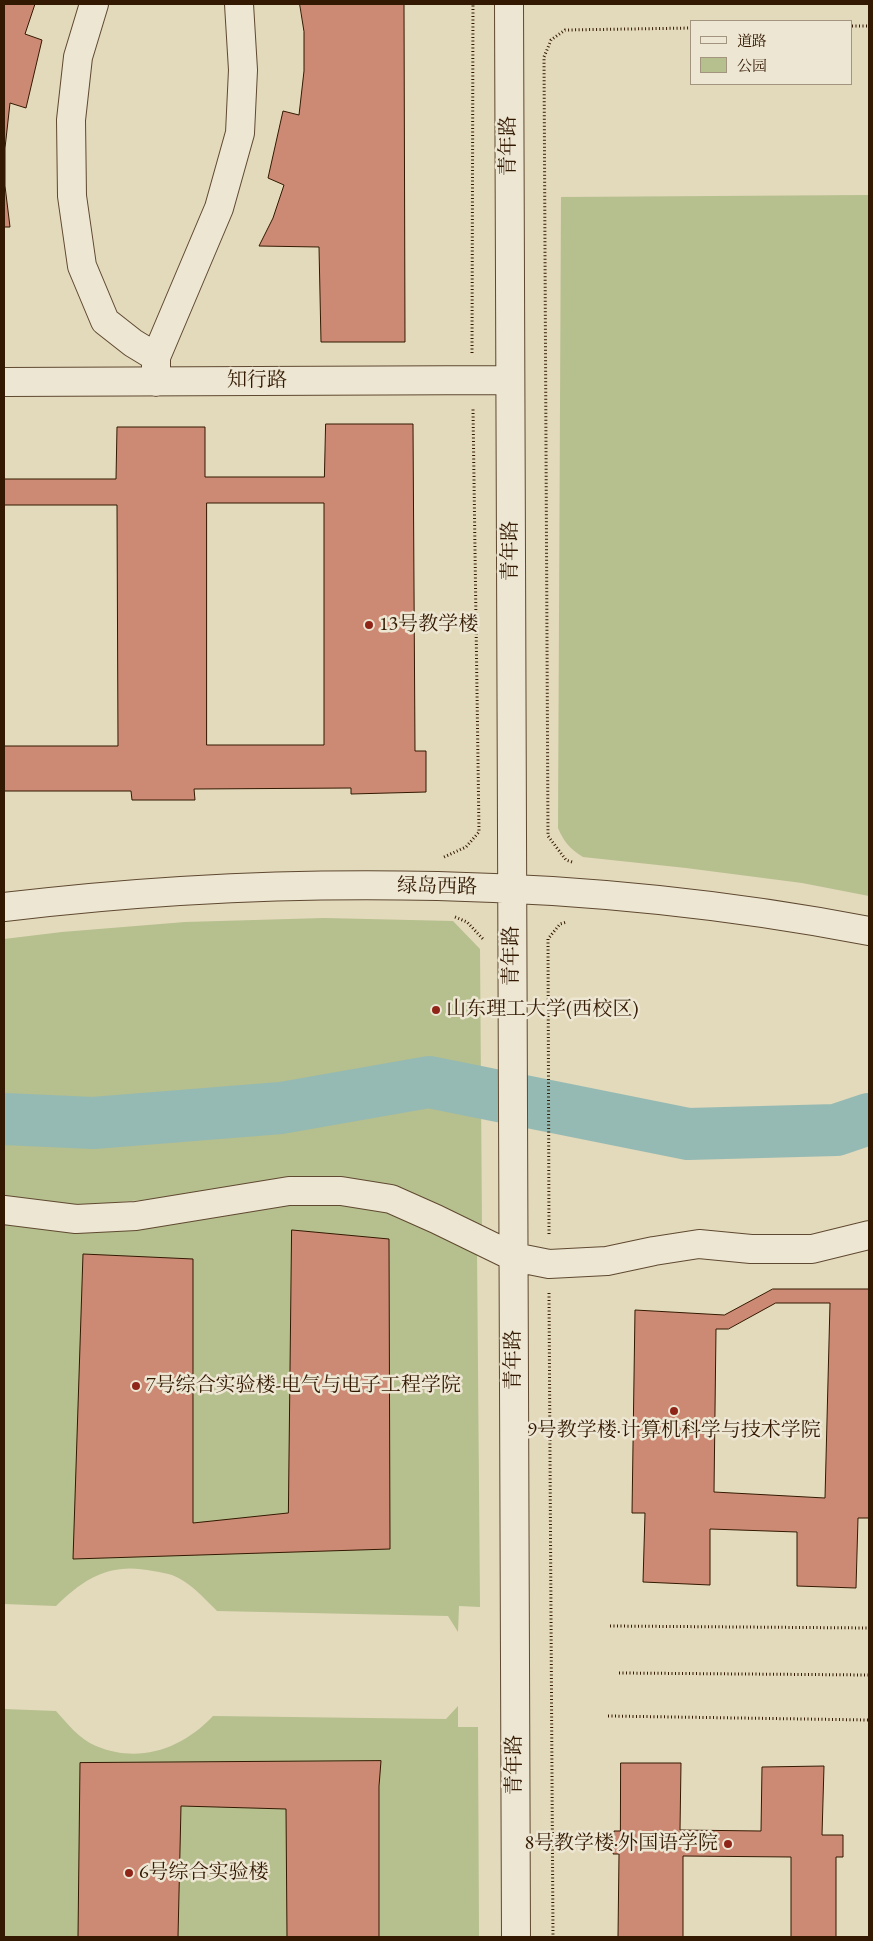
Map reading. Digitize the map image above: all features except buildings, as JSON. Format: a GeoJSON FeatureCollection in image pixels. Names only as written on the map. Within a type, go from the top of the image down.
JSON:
{"type":"FeatureCollection","features":[{"type":"Feature","properties":{"kind":"street"},"geometry":{"type":"LineString","coordinates":[[94,4],[78,57],[71,120],[72,196],[82,266],[105,321],[132,343],[156,369],[219,208],[240,134],[243,70],[239,4]]}},
{"type":"Feature","properties":{"kind":"street","name":"青年路"},"geometry":{"type":"LineString","coordinates":[[509,4],[516,1937]]}},
{"type":"Feature","properties":{"kind":"street","name":"知行路"},"geometry":{"type":"LineString","coordinates":[[4,382],[156,369],[510,380]]}},
{"type":"Feature","properties":{"kind":"street","name":"绿岛西路"},"geometry":{"type":"LineString","coordinates":[[4,907],[153,893],[298,886],[446,885],[595,895],[710,906],[819,921],[869,931]]}},
{"type":"Feature","properties":{"kind":"street"},"geometry":{"type":"LineString","coordinates":[[4,1210],[76,1219],[136,1216],[288,1192],[341,1191],[391,1199],[514,1257],[549,1264],[607,1261],[654,1250],[699,1244],[751,1248],[812,1249],[869,1234]]}},
{"type":"Feature","properties":{"kind":"path"},"geometry":{"type":"LineString","coordinates":[[434,857],[444,857],[466,847],[478,832],[472,380],[473,4]]}},
{"type":"Feature","properties":{"kind":"path"},"geometry":{"type":"LineString","coordinates":[[853,26],[869,26]]}},
{"type":"Feature","properties":{"kind":"path"},"geometry":{"type":"LineString","coordinates":[[574,863],[566,860],[548,836],[544,57],[551,40],[565,30],[690,28]]}},
{"type":"Feature","properties":{"kind":"path"},"geometry":{"type":"LineString","coordinates":[[553,1937],[548,938],[560,924],[575,920]]}},
{"type":"Feature","properties":{"kind":"path"},"geometry":{"type":"LineString","coordinates":[[610,1626],[869,1628]]}},
{"type":"Feature","properties":{"kind":"path"},"geometry":{"type":"LineString","coordinates":[[619,1673],[869,1675]]}},
{"type":"Feature","properties":{"kind":"path"},"geometry":{"type":"LineString","coordinates":[[608,1716],[869,1720]]}},
{"type":"Feature","properties":{"kind":"green space"},"geometry":{"type":"Polygon","coordinates":[[[869,195],[869,896],[802,883],[583,857],[568,845],[558,828],[561,197],[869,195]]]}},
{"type":"Feature","properties":{"kind":"green space"},"geometry":{"type":"Polygon","coordinates":[[[324,918],[453,921],[480,949],[482,1233],[417,1197],[331,1177],[250,1183],[154,1199],[62,1207],[4,1197],[4,939],[62,932],[185,922],[324,918]]]}},
{"type":"Feature","properties":{"kind":"green space"},"geometry":{"type":"Polygon","coordinates":[[[298,1198],[369,1203],[477,1251],[480,1607],[459,1606],[458,1632],[448,1616],[217,1611],[191,1586],[179,1578],[138,1569],[112,1570],[100,1574],[78,1587],[56,1606],[4,1604],[4,1218],[298,1198]]]}},
{"type":"Feature","properties":{"kind":"green space"},"geometry":{"type":"Polygon","coordinates":[[[458,1706],[458,1727],[478,1727],[479,1937],[4,1937],[4,1709],[56,1711],[90,1743],[112,1751],[128,1754],[144,1753],[174,1745],[201,1728],[213,1716],[446,1719],[458,1706]]]}},
{"type":"Feature","properties":{"kind":"waterway"},"geometry":{"type":"LineString","coordinates":[[4,1119],[93,1123],[281,1108],[429,1082],[688,1134],[836,1130],[869,1119]]}},
{"type":"Feature","properties":{"kind":"place","name":"13号教学楼"},"geometry":{"type":"Point","coordinates":[369,625]}},
{"type":"Feature","properties":{"kind":"place","name":"山东理工大学(西校区)"},"geometry":{"type":"Point","coordinates":[436,1010]}},
{"type":"Feature","properties":{"kind":"place","name":"7号综合实验楼-电气与电子工程学院"},"geometry":{"type":"Point","coordinates":[136,1386]}},
{"type":"Feature","properties":{"kind":"place","name":"9号教学楼·计算机科学与技术学院"},"geometry":{"type":"Point","coordinates":[674,1411]}},
{"type":"Feature","properties":{"kind":"place","name":"8号教学楼·外国语学院"},"geometry":{"type":"Point","coordinates":[728,1844]}},
{"type":"Feature","properties":{"kind":"place","name":"6号综合实验楼"},"geometry":{"type":"Point","coordinates":[129,1873]}}]}
